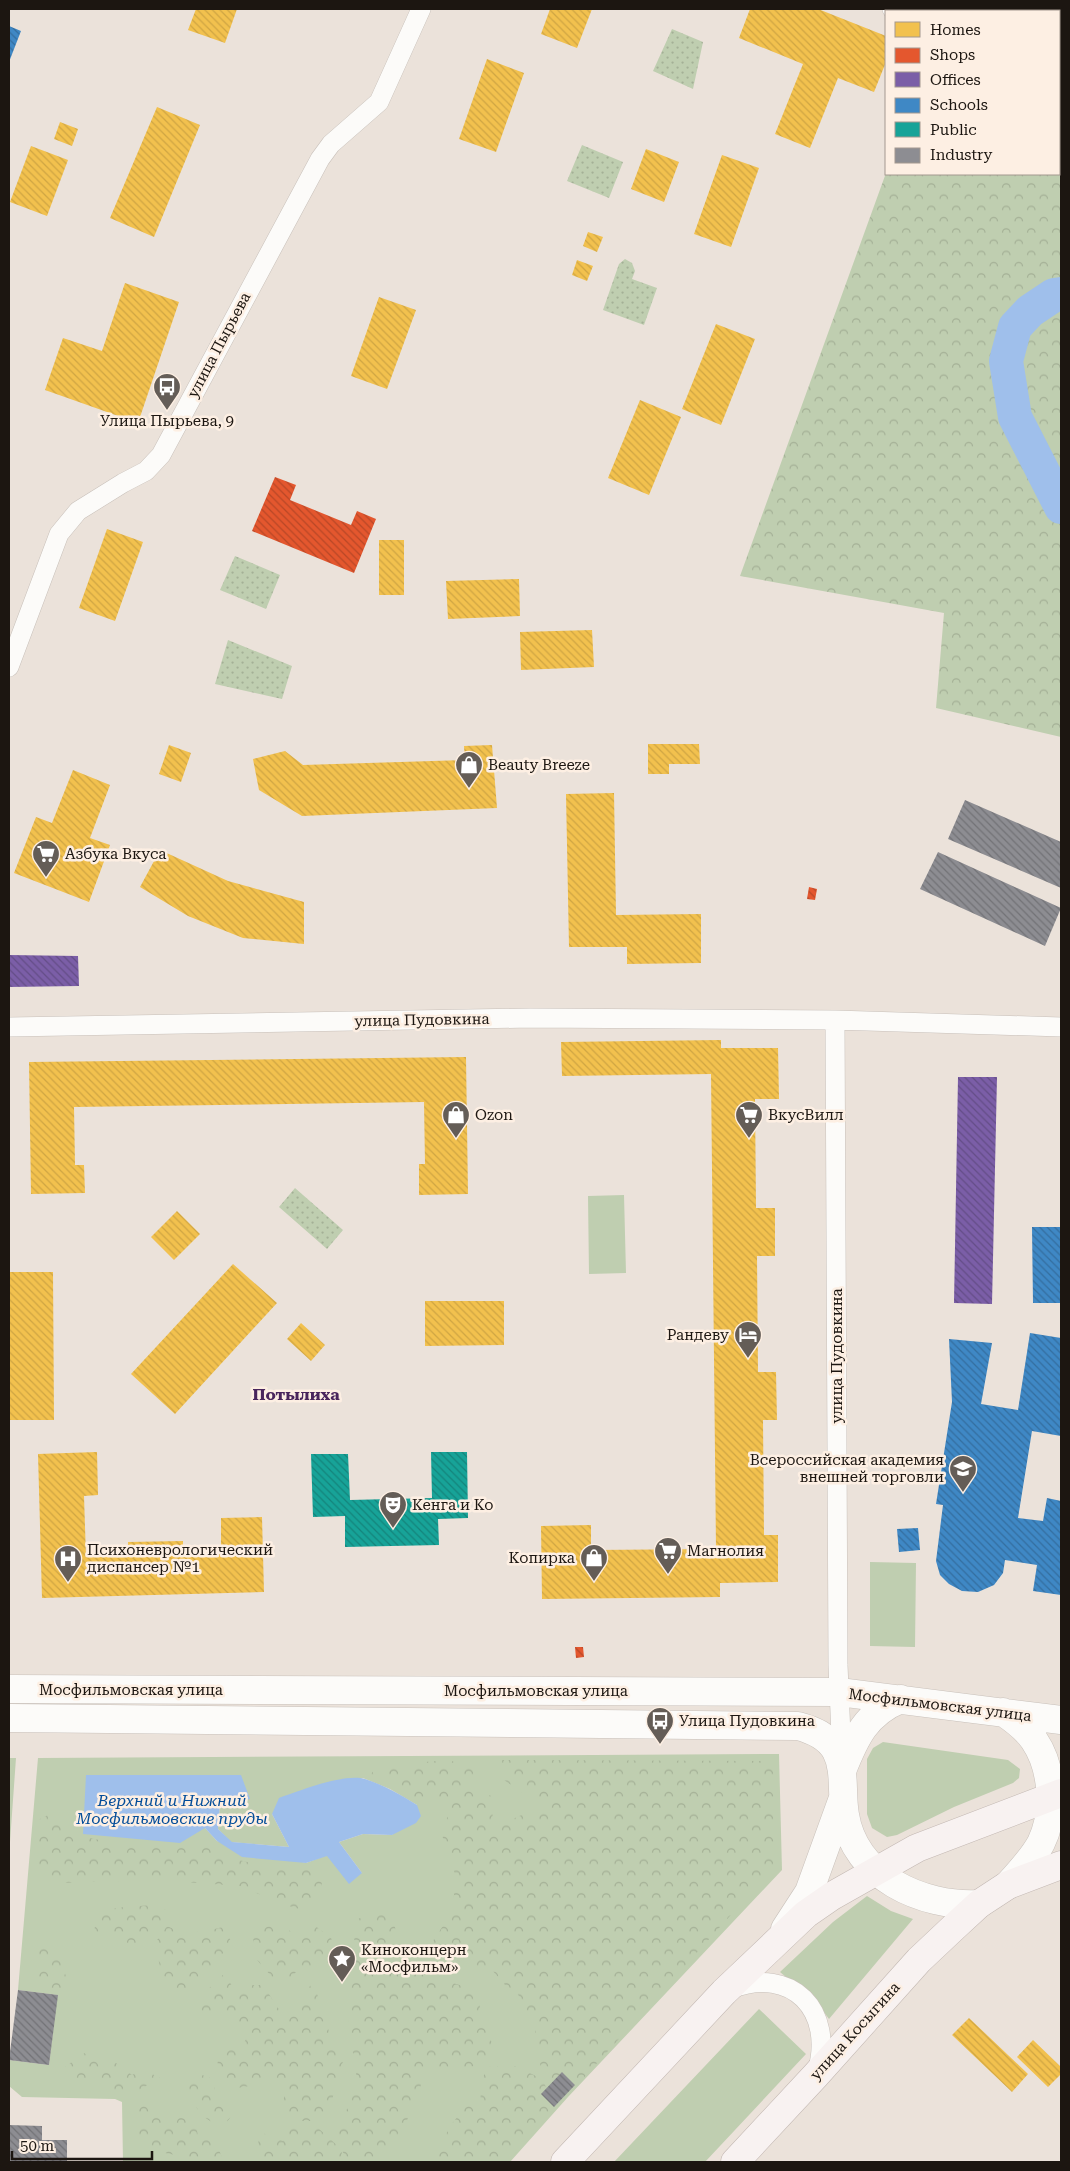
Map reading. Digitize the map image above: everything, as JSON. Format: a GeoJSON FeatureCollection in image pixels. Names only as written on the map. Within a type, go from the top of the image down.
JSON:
{"type":"FeatureCollection","features":[{"type":"Feature","properties":{"kind":"main road","name":"Мосфильмовская улица"},"geometry":{"type":"LineString","coordinates":[[9,1689],[839,1692],[1061,1720]]}},
{"type":"Feature","properties":{"kind":"main road"},"geometry":{"type":"LineString","coordinates":[[901,1699],[886,1705],[868,1720],[842,1771],[843,1798],[850,1835],[857,1848],[876,1870],[900,1888],[923,1898],[960,1905],[979,1904]]}},
{"type":"Feature","properties":{"kind":"main road","name":"улица Косыгина"},"geometry":{"type":"LineString","coordinates":[[1003,1712],[1022,1725],[1039,1748],[1056,1795],[1041,1844],[1008,1885]]}},
{"type":"Feature","properties":{"kind":"main road","name":"Мосфильмовская улица"},"geometry":{"type":"LineString","coordinates":[[9,1718],[798,1726],[813,1730],[825,1738],[835,1750],[842,1771]]}},
{"type":"Feature","properties":{"kind":"main road"},"geometry":{"type":"LineString","coordinates":[[566,2162],[724,1992],[780,1938],[826,1900],[917,1848],[1056,1795]]}},
{"type":"Feature","properties":{"kind":"main road"},"geometry":{"type":"LineString","coordinates":[[780,1938],[809,1892],[843,1798]]}},
{"type":"Feature","properties":{"kind":"main road","name":"улица Косыгина"},"geometry":{"type":"LineString","coordinates":[[734,2162],[816,2076],[919,1960],[979,1904],[1008,1885],[1061,1865]]}},
{"type":"Feature","properties":{"kind":"street","name":"улица Пырьева"},"geometry":{"type":"LineString","coordinates":[[9,667],[59,534],[78,511],[123,482],[146,471],[161,455],[320,159],[331,144],[378,102],[421,9]]}},
{"type":"Feature","properties":{"kind":"street","name":"улица Пудовкина"},"geometry":{"type":"LineString","coordinates":[[9,1027],[530,1018],[835,1020],[1061,1027]]}},
{"type":"Feature","properties":{"kind":"street","name":"улица Пудовкина"},"geometry":{"type":"LineString","coordinates":[[835,1020],[839,1692],[842,1771]]}},
{"type":"Feature","properties":{"kind":"street"},"geometry":{"type":"LineString","coordinates":[[724,1992],[742,1985],[763,1982],[784,1986],[802,1998],[816,2015],[822,2036],[822,2057],[816,2076]]}},
{"type":"Feature","properties":{"kind":"green space"},"geometry":{"type":"Polygon","coordinates":[[[1061,9],[1061,737],[936,708],[944,613],[740,576],[885,175],[1060,175],[1060,10],[954,10],[1061,9]]]}},
{"type":"Feature","properties":{"kind":"green space"},"geometry":{"type":"Polygon","coordinates":[[[672,29],[703,42],[693,89],[653,71],[672,29]]]}},
{"type":"Feature","properties":{"kind":"green space"},"geometry":{"type":"Polygon","coordinates":[[[582,145],[623,162],[609,198],[567,181],[582,145]]]}},
{"type":"Feature","properties":{"kind":"green space"},"geometry":{"type":"Polygon","coordinates":[[[625,259],[632,263],[635,271],[632,279],[657,288],[644,325],[603,310],[619,264],[625,259]]]}},
{"type":"Feature","properties":{"kind":"green space"},"geometry":{"type":"Polygon","coordinates":[[[235,556],[280,575],[266,609],[220,590],[235,556]]]}},
{"type":"Feature","properties":{"kind":"green space"},"geometry":{"type":"Polygon","coordinates":[[[228,640],[292,666],[282,699],[215,684],[228,640]]]}},
{"type":"Feature","properties":{"kind":"green space"},"geometry":{"type":"Polygon","coordinates":[[[295,1188],[343,1230],[327,1249],[279,1207],[295,1188]]]}},
{"type":"Feature","properties":{"kind":"green space"},"geometry":{"type":"Polygon","coordinates":[[[624,1195],[626,1273],[589,1274],[588,1196],[624,1195]]]}},
{"type":"Feature","properties":{"kind":"green space"},"geometry":{"type":"Polygon","coordinates":[[[870,1562],[916,1563],[915,1647],[870,1646],[870,1562]]]}},
{"type":"Feature","properties":{"kind":"green space"},"geometry":{"type":"Polygon","coordinates":[[[883,1742],[1008,1760],[1020,1769],[1019,1778],[1013,1783],[954,1807],[897,1835],[887,1837],[872,1828],[867,1814],[867,1759],[873,1748],[883,1742]]]}},
{"type":"Feature","properties":{"kind":"green space","name":"Киноконцерн «Мосфильм»"},"geometry":{"type":"Polygon","coordinates":[[[779,1754],[782,1870],[568,2097],[510,2162],[123,2162],[122,2102],[115,2099],[22,2097],[9,2086],[9,2060],[49,2065],[57,1995],[18,1990],[38,1758],[779,1754]],[[86,1775],[205,1828],[217,1841],[306,1863],[327,1855],[362,1873],[339,1842],[363,1834],[392,1835],[417,1805],[390,1789],[363,1778],[272,1814],[289,1847],[231,1842],[218,1829],[220,1803],[86,1775]]]}},
{"type":"Feature","properties":{"kind":"green space"},"geometry":{"type":"Polygon","coordinates":[[[9,1758],[16,1758],[9,1856],[9,1758]]]}},
{"type":"Feature","properties":{"kind":"green space"},"geometry":{"type":"Polygon","coordinates":[[[448,1760],[475,1768],[477,1787],[494,1798],[492,1822],[502,1824],[541,1806],[504,1780],[502,1760],[775,1761],[775,1866],[580,2082],[567,2075],[556,2081],[543,2072],[535,2050],[535,2024],[516,1991],[506,1986],[492,1970],[478,1973],[431,1944],[452,1912],[456,1877],[440,1829],[449,1815],[427,1797],[412,1801],[390,1781],[370,1775],[378,1766],[448,1760]]]}},
{"type":"Feature","properties":{"kind":"green space"},"geometry":{"type":"Polygon","coordinates":[[[54,1812],[68,1833],[103,1841],[153,1847],[205,1843],[232,1858],[262,1865],[294,1867],[325,1865],[321,1888],[306,1911],[282,1904],[240,1886],[157,1880],[55,1883],[42,1876],[37,1855],[38,1820],[54,1812]]]}},
{"type":"Feature","properties":{"kind":"green space"},"geometry":{"type":"Polygon","coordinates":[[[867,1896],[891,1911],[913,1919],[829,2019],[818,2004],[780,1972],[833,1922],[867,1896]]]}},
{"type":"Feature","properties":{"kind":"green space"},"geometry":{"type":"Polygon","coordinates":[[[152,1905],[170,1911],[158,1929],[144,1941],[130,1945],[115,1934],[94,1932],[97,1918],[102,1912],[115,1908],[152,1905]]]}},
{"type":"Feature","properties":{"kind":"green space"},"geometry":{"type":"Polygon","coordinates":[[[379,1909],[394,1923],[400,1949],[413,1953],[429,1969],[444,1979],[477,1990],[481,2013],[494,2049],[475,2066],[448,2071],[423,2068],[419,2099],[395,2141],[377,2162],[350,2162],[342,2151],[341,2162],[255,2162],[260,2132],[283,2141],[289,2126],[317,2127],[341,2149],[335,2133],[347,2109],[355,2082],[358,2061],[349,2046],[348,2010],[356,1920],[379,1909]]]}},
{"type":"Feature","properties":{"kind":"green space"},"geometry":{"type":"Polygon","coordinates":[[[282,1923],[294,1935],[314,1925],[331,1938],[338,1955],[324,1965],[301,1967],[290,1978],[272,1977],[257,1960],[253,1938],[266,1927],[282,1923]]]}},
{"type":"Feature","properties":{"kind":"green space"},"geometry":{"type":"Polygon","coordinates":[[[167,1926],[188,1932],[201,1932],[223,1927],[232,1943],[191,1989],[170,1988],[160,1967],[155,1943],[167,1926]]]}},
{"type":"Feature","properties":{"kind":"green space"},"geometry":{"type":"Polygon","coordinates":[[[43,1948],[59,1956],[71,1991],[52,1990],[39,1978],[35,1951],[43,1948]]]}},
{"type":"Feature","properties":{"kind":"green space"},"geometry":{"type":"Polygon","coordinates":[[[224,1974],[239,1996],[248,1985],[263,1985],[284,2017],[299,2004],[313,1981],[331,2038],[343,2061],[330,2107],[320,2121],[294,2121],[282,2110],[285,2091],[267,2068],[256,2085],[237,2088],[218,2070],[217,2048],[240,2049],[251,2031],[225,2016],[201,2015],[199,1998],[224,1974]]]}},
{"type":"Feature","properties":{"kind":"green space"},"geometry":{"type":"Polygon","coordinates":[[[759,2009],[806,2054],[705,2162],[614,2162],[759,2009]]]}},
{"type":"Feature","properties":{"kind":"green space"},"geometry":{"type":"Polygon","coordinates":[[[84,2053],[104,2065],[116,2063],[132,2075],[144,2070],[160,2078],[139,2090],[118,2094],[102,2085],[76,2078],[65,2067],[84,2053]]]}},
{"type":"Feature","properties":{"kind":"green space"},"geometry":{"type":"Polygon","coordinates":[[[515,2066],[542,2079],[547,2089],[555,2095],[555,2110],[507,2162],[431,2162],[451,2125],[468,2103],[480,2110],[481,2087],[486,2067],[515,2066]]]}},
{"type":"Feature","properties":{"kind":"green space"},"geometry":{"type":"Polygon","coordinates":[[[194,2072],[213,2079],[216,2099],[232,2116],[221,2128],[204,2117],[183,2091],[194,2072]]]}},
{"type":"Feature","properties":{"kind":"green space"},"geometry":{"type":"Polygon","coordinates":[[[133,2101],[150,2103],[168,2116],[195,2120],[198,2136],[214,2138],[224,2162],[187,2162],[186,2157],[144,2149],[138,2138],[137,2120],[126,2110],[133,2101]]]}},
{"type":"Feature","properties":{"kind":"water","name":"Верхний и Нижний Мосфильмовские пруды"},"geometry":{"type":"Polygon","coordinates":[[[86,1775],[241,1775],[250,1799],[220,1803],[218,1829],[232,1842],[289,1847],[272,1814],[279,1798],[309,1787],[346,1778],[365,1779],[386,1787],[417,1805],[421,1816],[416,1823],[392,1835],[363,1834],[339,1842],[362,1873],[349,1884],[327,1856],[306,1863],[242,1857],[217,1841],[205,1828],[180,1843],[83,1834],[86,1775]]]}},
{"type":"Feature","properties":{"kind":"building: Homes"},"geometry":{"type":"Polygon","coordinates":[[[196,9],[237,9],[225,43],[188,30],[196,9]]]}},
{"type":"Feature","properties":{"kind":"building: Homes"},"geometry":{"type":"Polygon","coordinates":[[[550,9],[592,9],[577,48],[541,34],[550,9]]]}},
{"type":"Feature","properties":{"kind":"building: Homes"},"geometry":{"type":"Polygon","coordinates":[[[750,9],[818,9],[885,36],[885,64],[874,92],[838,78],[810,148],[775,134],[803,64],[739,38],[750,9]]]}},
{"type":"Feature","properties":{"kind":"building: Homes"},"geometry":{"type":"Polygon","coordinates":[[[487,59],[524,73],[496,152],[459,139],[487,59]]]}},
{"type":"Feature","properties":{"kind":"building: Homes"},"geometry":{"type":"Polygon","coordinates":[[[157,107],[200,125],[154,237],[110,218],[157,107]]]}},
{"type":"Feature","properties":{"kind":"building: Homes"},"geometry":{"type":"Polygon","coordinates":[[[60,122],[78,129],[72,146],[54,139],[60,122]]]}},
{"type":"Feature","properties":{"kind":"building: Homes"},"geometry":{"type":"Polygon","coordinates":[[[31,146],[68,160],[47,216],[10,202],[31,146]]]}},
{"type":"Feature","properties":{"kind":"building: Homes"},"geometry":{"type":"Polygon","coordinates":[[[646,149],[679,162],[664,202],[631,189],[646,149]]]}},
{"type":"Feature","properties":{"kind":"building: Homes"},"geometry":{"type":"Polygon","coordinates":[[[722,155],[759,168],[731,247],[694,234],[722,155]]]}},
{"type":"Feature","properties":{"kind":"building: Homes"},"geometry":{"type":"Polygon","coordinates":[[[588,232],[603,237],[597,252],[583,246],[588,232]]]}},
{"type":"Feature","properties":{"kind":"building: Homes"},"geometry":{"type":"Polygon","coordinates":[[[577,260],[593,266],[587,281],[572,275],[577,260]]]}},
{"type":"Feature","properties":{"kind":"building: Homes"},"geometry":{"type":"Polygon","coordinates":[[[125,283],[179,302],[138,423],[45,390],[63,338],[102,351],[125,283]]]}},
{"type":"Feature","properties":{"kind":"building: Homes"},"geometry":{"type":"Polygon","coordinates":[[[379,297],[416,310],[387,389],[351,376],[379,297]]]}},
{"type":"Feature","properties":{"kind":"building: Homes"},"geometry":{"type":"Polygon","coordinates":[[[716,324],[755,339],[721,425],[682,409],[716,324]]]}},
{"type":"Feature","properties":{"kind":"building: Homes"},"geometry":{"type":"Polygon","coordinates":[[[640,400],[681,417],[649,495],[608,478],[640,400]]]}},
{"type":"Feature","properties":{"kind":"building: Homes"},"geometry":{"type":"Polygon","coordinates":[[[107,529],[143,542],[115,621],[79,608],[107,529]]]}},
{"type":"Feature","properties":{"kind":"building: Homes"},"geometry":{"type":"Polygon","coordinates":[[[379,540],[404,540],[404,595],[379,595],[379,540]]]}},
{"type":"Feature","properties":{"kind":"building: Homes"},"geometry":{"type":"Polygon","coordinates":[[[519,579],[520,616],[448,619],[446,581],[519,579]]]}},
{"type":"Feature","properties":{"kind":"building: Homes"},"geometry":{"type":"Polygon","coordinates":[[[592,630],[594,667],[521,670],[520,632],[592,630]]]}},
{"type":"Feature","properties":{"kind":"building: Homes"},"geometry":{"type":"Polygon","coordinates":[[[648,744],[699,744],[700,764],[669,764],[669,774],[648,774],[648,744]]]}},
{"type":"Feature","properties":{"kind":"building: Homes"},"geometry":{"type":"Polygon","coordinates":[[[169,745],[191,753],[181,782],[159,774],[169,745]]]}},
{"type":"Feature","properties":{"kind":"building: Homes"},"geometry":{"type":"Polygon","coordinates":[[[492,745],[497,808],[302,816],[259,790],[253,759],[285,751],[303,765],[465,760],[464,746],[492,745]]]}},
{"type":"Feature","properties":{"kind":"building: Homes"},"geometry":{"type":"Polygon","coordinates":[[[73,770],[110,785],[90,838],[110,845],[89,902],[14,873],[36,817],[52,823],[73,770]]]}},
{"type":"Feature","properties":{"kind":"building: Homes"},"geometry":{"type":"Polygon","coordinates":[[[614,793],[616,915],[701,914],[701,963],[627,964],[627,947],[569,947],[566,794],[614,793]]]}},
{"type":"Feature","properties":{"kind":"building: Homes"},"geometry":{"type":"Polygon","coordinates":[[[160,850],[228,881],[304,902],[304,944],[243,938],[188,916],[140,887],[160,850]]]}},
{"type":"Feature","properties":{"kind":"building: Homes"},"geometry":{"type":"Polygon","coordinates":[[[721,1040],[721,1048],[778,1048],[779,1099],[755,1099],[756,1208],[775,1208],[775,1256],[757,1256],[758,1372],[776,1372],[777,1420],[763,1420],[764,1535],[778,1535],[778,1582],[720,1583],[720,1597],[542,1599],[541,1526],[591,1525],[591,1550],[716,1549],[711,1074],[562,1076],[561,1042],[721,1040]]]}},
{"type":"Feature","properties":{"kind":"building: Homes"},"geometry":{"type":"Polygon","coordinates":[[[466,1057],[468,1194],[419,1195],[419,1164],[425,1164],[424,1102],[74,1107],[75,1165],[84,1165],[85,1193],[31,1194],[29,1062],[466,1057]]]}},
{"type":"Feature","properties":{"kind":"building: Homes"},"geometry":{"type":"Polygon","coordinates":[[[177,1211],[200,1234],[174,1260],[151,1237],[177,1211]]]}},
{"type":"Feature","properties":{"kind":"building: Homes"},"geometry":{"type":"Polygon","coordinates":[[[233,1264],[277,1303],[175,1414],[131,1374],[233,1264]]]}},
{"type":"Feature","properties":{"kind":"building: Homes"},"geometry":{"type":"Polygon","coordinates":[[[9,1272],[53,1272],[54,1420],[9,1420],[9,1272]]]}},
{"type":"Feature","properties":{"kind":"building: Homes"},"geometry":{"type":"Polygon","coordinates":[[[425,1301],[504,1301],[504,1345],[425,1346],[425,1301]]]}},
{"type":"Feature","properties":{"kind":"building: Homes"},"geometry":{"type":"Polygon","coordinates":[[[301,1323],[325,1345],[311,1361],[287,1339],[301,1323]]]}},
{"type":"Feature","properties":{"kind":"building: Homes"},"geometry":{"type":"Polygon","coordinates":[[[97,1452],[98,1495],[84,1496],[86,1557],[129,1556],[128,1542],[183,1541],[183,1551],[221,1551],[221,1518],[262,1517],[264,1592],[42,1598],[38,1454],[97,1452]]]}},
{"type":"Feature","properties":{"kind":"building: Homes"},"geometry":{"type":"Polygon","coordinates":[[[969,2018],[1028,2074],[1012,2092],[952,2035],[969,2018]]]}},
{"type":"Feature","properties":{"kind":"building: Homes"},"geometry":{"type":"Polygon","coordinates":[[[1033,2040],[1061,2067],[1061,2074],[1048,2087],[1017,2057],[1033,2040]]]}},
{"type":"Feature","properties":{"kind":"building: Shops"},"geometry":{"type":"Polygon","coordinates":[[[275,477],[296,485],[290,500],[351,525],[357,511],[376,519],[354,573],[252,531],[275,477]]]}},
{"type":"Feature","properties":{"kind":"building: Shops"},"geometry":{"type":"Polygon","coordinates":[[[809,887],[817,889],[815,900],[807,899],[809,887]]]}},
{"type":"Feature","properties":{"kind":"building: Shops"},"geometry":{"type":"Polygon","coordinates":[[[575,1647],[583,1647],[584,1657],[576,1658],[575,1647]]]}},
{"type":"Feature","properties":{"kind":"building: Offices"},"geometry":{"type":"Polygon","coordinates":[[[9,955],[78,956],[79,986],[9,987],[9,955]]]}},
{"type":"Feature","properties":{"kind":"building: Offices"},"geometry":{"type":"Polygon","coordinates":[[[958,1077],[997,1077],[992,1304],[954,1303],[958,1077]]]}},
{"type":"Feature","properties":{"kind":"building: Schools"},"geometry":{"type":"Polygon","coordinates":[[[9,26],[21,31],[9,62],[9,26]]]}},
{"type":"Feature","properties":{"kind":"building: Schools"},"geometry":{"type":"Polygon","coordinates":[[[1032,1227],[1061,1227],[1061,1303],[1033,1303],[1032,1227]]]}},
{"type":"Feature","properties":{"kind":"building: Schools"},"geometry":{"type":"Polygon","coordinates":[[[1030,1333],[1061,1338],[1061,1436],[1032,1431],[1018,1518],[1043,1521],[1047,1498],[1061,1501],[1061,1595],[1033,1591],[1037,1565],[1005,1560],[1003,1573],[994,1585],[978,1592],[962,1591],[949,1584],[940,1575],[936,1561],[943,1505],[936,1504],[952,1402],[949,1339],[992,1343],[981,1404],[1018,1410],[1030,1333]]]}},
{"type":"Feature","properties":{"kind":"building: Schools"},"geometry":{"type":"Polygon","coordinates":[[[918,1528],[920,1550],[899,1552],[897,1529],[918,1528]]]}},
{"type":"Feature","properties":{"kind":"building: Public"},"geometry":{"type":"Polygon","coordinates":[[[431,1452],[467,1452],[468,1518],[438,1519],[439,1545],[345,1547],[345,1516],[313,1517],[311,1454],[348,1454],[350,1500],[432,1498],[431,1452]]]}},
{"type":"Feature","properties":{"kind":"building: Industry"},"geometry":{"type":"Polygon","coordinates":[[[965,800],[1061,842],[1061,888],[948,839],[965,800]]]}},
{"type":"Feature","properties":{"kind":"building: Industry"},"geometry":{"type":"Polygon","coordinates":[[[938,852],[1061,908],[1045,946],[920,889],[938,852]]]}},
{"type":"Feature","properties":{"kind":"building: Industry"},"geometry":{"type":"Polygon","coordinates":[[[18,1990],[58,1995],[49,2065],[9,2060],[18,1990]]]}},
{"type":"Feature","properties":{"kind":"building: Industry"},"geometry":{"type":"Polygon","coordinates":[[[562,2072],[575,2085],[554,2107],[541,2094],[562,2072]]]}},
{"type":"Feature","properties":{"kind":"building: Industry"},"geometry":{"type":"Polygon","coordinates":[[[9,2125],[42,2126],[42,2140],[67,2140],[67,2162],[9,2162],[9,2125]]]}},
{"type":"Feature","properties":{"kind":"waterway"},"geometry":{"type":"LineString","coordinates":[[1061,294],[1054,295],[1030,311],[1015,327],[1006,361],[1015,417],[1061,507]]}},
{"type":"Feature","properties":{"kind":"place","name":"Улица Пырьева, 9"},"geometry":{"type":"Point","coordinates":[167,411]}},
{"type":"Feature","properties":{"kind":"place","name":"Beauty Breeze"},"geometry":{"type":"Point","coordinates":[469,789]}},
{"type":"Feature","properties":{"kind":"place","name":"Азбука Вкуса"},"geometry":{"type":"Point","coordinates":[46,878]}},
{"type":"Feature","properties":{"kind":"place","name":"Ozon"},"geometry":{"type":"Point","coordinates":[456,1139]}},
{"type":"Feature","properties":{"kind":"place","name":"ВкусВилл"},"geometry":{"type":"Point","coordinates":[749,1139]}},
{"type":"Feature","properties":{"kind":"place","name":"Рандеву"},"geometry":{"type":"Point","coordinates":[748,1359]}},
{"type":"Feature","properties":{"kind":"place","name":"Всероссийская академия внешней торговли"},"geometry":{"type":"Point","coordinates":[963,1493]}},
{"type":"Feature","properties":{"kind":"place","name":"Кенга и Ко"},"geometry":{"type":"Point","coordinates":[393,1529]}},
{"type":"Feature","properties":{"kind":"place","name":"Магнолия"},"geometry":{"type":"Point","coordinates":[668,1575]}},
{"type":"Feature","properties":{"kind":"place","name":"Копирка"},"geometry":{"type":"Point","coordinates":[594,1582]}},
{"type":"Feature","properties":{"kind":"place","name":"Психоневрологический диспансер №1"},"geometry":{"type":"Point","coordinates":[68,1583]}},
{"type":"Feature","properties":{"kind":"place","name":"Улица Пудовкина"},"geometry":{"type":"Point","coordinates":[660,1745]}},
{"type":"Feature","properties":{"kind":"place","name":"Киноконцерн «Мосфильм»"},"geometry":{"type":"Point","coordinates":[342,1983]}},
{"type":"Feature","properties":{"kind":"district","name":"Потылиха"},"geometry":{"type":"Point","coordinates":[296,1394]}}]}
